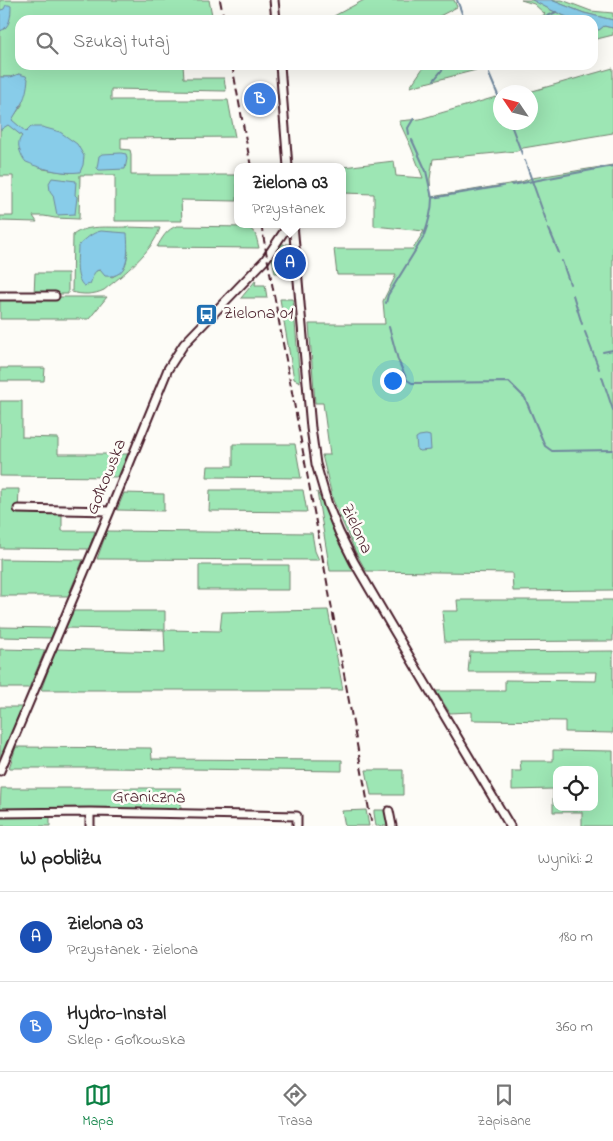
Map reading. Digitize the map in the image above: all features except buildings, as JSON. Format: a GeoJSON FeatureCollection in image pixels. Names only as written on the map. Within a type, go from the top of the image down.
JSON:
{"type":"FeatureCollection","features":[{"type":"Feature","properties":{"kind":"street"},"geometry":{"type":"LineString","coordinates":[[274,0],[276,15]]}},
{"type":"Feature","properties":{"kind":"street"},"geometry":{"type":"LineString","coordinates":[[280,70],[288,163]]}},
{"type":"Feature","properties":{"kind":"street","name":"Gołkowska"},"geometry":{"type":"LineString","coordinates":[[0,771],[110,511],[164,376],[184,344],[264,262],[289,228]]}},
{"type":"Feature","properties":{"kind":"street","name":"Zielona"},"geometry":{"type":"LineString","coordinates":[[292,228],[311,428],[316,464],[328,505],[339,532],[379,605],[510,826]]}},
{"type":"Feature","properties":{"kind":"street"},"geometry":{"type":"LineString","coordinates":[[0,296],[55,296]]}},
{"type":"Feature","properties":{"kind":"street"},"geometry":{"type":"LineString","coordinates":[[18,509],[110,511]]}},
{"type":"Feature","properties":{"kind":"street"},"geometry":{"type":"LineString","coordinates":[[389,811],[392,826]]}},
{"type":"Feature","properties":{"kind":"street"},"geometry":{"type":"LineString","coordinates":[[90,812],[90,826]]}},
{"type":"Feature","properties":{"kind":"street","name":"Graniczna"},"geometry":{"type":"LineString","coordinates":[[0,813],[90,812],[297,816],[298,826]]}},
{"type":"Feature","properties":{"kind":"green space"},"geometry":{"type":"Polygon","coordinates":[[[0,0],[209,0],[212,15],[15,15],[15,70],[183,70],[184,78],[224,78],[226,91],[111,89],[111,100],[228,100],[235,137],[121,138],[121,149],[130,150],[131,175],[234,175],[234,201],[181,200],[182,221],[115,221],[115,175],[80,175],[79,219],[33,216],[37,222],[0,221],[0,216],[13,216],[13,176],[0,176],[0,130],[8,124],[22,136],[43,169],[70,173],[11,120],[22,105],[19,74],[11,77],[0,77],[0,0]]]}},
{"type":"Feature","properties":{"kind":"green space"},"geometry":{"type":"Polygon","coordinates":[[[364,0],[454,0],[457,7],[442,15],[336,15],[364,0]]]}},
{"type":"Feature","properties":{"kind":"green space"},"geometry":{"type":"Polygon","coordinates":[[[521,0],[534,0],[562,15],[544,15],[545,14],[534,4],[521,0]]]}},
{"type":"Feature","properties":{"kind":"green space"},"geometry":{"type":"Polygon","coordinates":[[[551,0],[562,0],[591,11],[613,13],[613,20],[584,13],[551,0]]]}},
{"type":"Feature","properties":{"kind":"green space"},"geometry":{"type":"Polygon","coordinates":[[[604,26],[613,28],[613,35],[598,39],[599,30],[604,26]]]}},
{"type":"Feature","properties":{"kind":"green space"},"geometry":{"type":"Polygon","coordinates":[[[613,68],[613,133],[523,148],[517,151],[433,159],[430,179],[431,197],[613,165],[613,590],[513,591],[512,573],[366,571],[355,551],[333,500],[322,455],[330,455],[323,403],[315,403],[309,324],[385,324],[383,301],[396,275],[337,275],[334,249],[413,249],[424,231],[374,226],[374,194],[346,193],[346,167],[394,161],[396,176],[423,178],[399,121],[420,119],[493,98],[493,130],[538,130],[538,89],[613,68]]]}},
{"type":"Feature","properties":{"kind":"green space"},"geometry":{"type":"Polygon","coordinates":[[[422,70],[476,70],[410,87],[422,70]]]}},
{"type":"Feature","properties":{"kind":"green space"},"geometry":{"type":"Polygon","coordinates":[[[98,227],[160,228],[144,254],[104,290],[88,294],[72,292],[73,235],[85,229],[98,227]],[[128,250],[95,271],[100,270],[112,277],[117,274],[126,263],[128,250]]]}},
{"type":"Feature","properties":{"kind":"green space"},"geometry":{"type":"Polygon","coordinates":[[[173,227],[248,228],[254,233],[259,248],[157,247],[163,237],[173,227]]]}},
{"type":"Feature","properties":{"kind":"green space"},"geometry":{"type":"Polygon","coordinates":[[[282,244],[285,247],[286,244],[290,244],[291,273],[275,273],[272,258],[282,244]]]}},
{"type":"Feature","properties":{"kind":"green space"},"geometry":{"type":"Polygon","coordinates":[[[35,273],[68,273],[68,294],[34,294],[35,273]]]}},
{"type":"Feature","properties":{"kind":"green space"},"geometry":{"type":"Polygon","coordinates":[[[256,280],[255,285],[265,285],[267,298],[241,298],[256,280]]]}},
{"type":"Feature","properties":{"kind":"green space"},"geometry":{"type":"Polygon","coordinates":[[[0,297],[107,297],[89,319],[0,319],[0,297]]]}},
{"type":"Feature","properties":{"kind":"green space"},"geometry":{"type":"Polygon","coordinates":[[[280,299],[293,299],[300,382],[294,379],[280,299]]]}},
{"type":"Feature","properties":{"kind":"green space"},"geometry":{"type":"Polygon","coordinates":[[[0,368],[45,368],[44,381],[0,381],[0,368]]]}},
{"type":"Feature","properties":{"kind":"green space"},"geometry":{"type":"Polygon","coordinates":[[[0,401],[22,401],[22,437],[58,438],[58,454],[128,454],[118,477],[0,476],[0,401]]]}},
{"type":"Feature","properties":{"kind":"green space"},"geometry":{"type":"Polygon","coordinates":[[[233,444],[295,444],[301,478],[207,477],[208,466],[233,466],[233,444]]]}},
{"type":"Feature","properties":{"kind":"green space"},"geometry":{"type":"Polygon","coordinates":[[[0,489],[19,489],[18,513],[62,513],[62,531],[95,531],[89,549],[0,548],[0,489]]]}},
{"type":"Feature","properties":{"kind":"green space"},"geometry":{"type":"Polygon","coordinates":[[[210,490],[303,490],[307,512],[209,511],[210,490]]]}},
{"type":"Feature","properties":{"kind":"green space"},"geometry":{"type":"Polygon","coordinates":[[[317,492],[334,532],[354,571],[330,571],[317,492]]]}},
{"type":"Feature","properties":{"kind":"green space"},"geometry":{"type":"Polygon","coordinates":[[[124,493],[164,494],[164,511],[117,510],[124,493]]]}},
{"type":"Feature","properties":{"kind":"green space"},"geometry":{"type":"Polygon","coordinates":[[[107,531],[312,533],[315,551],[319,560],[97,559],[107,531]]]}},
{"type":"Feature","properties":{"kind":"green space"},"geometry":{"type":"Polygon","coordinates":[[[0,559],[83,560],[68,596],[0,596],[0,559]]]}},
{"type":"Feature","properties":{"kind":"green space"},"geometry":{"type":"Polygon","coordinates":[[[199,565],[289,565],[289,590],[199,590],[199,565]]]}},
{"type":"Feature","properties":{"kind":"green space"},"geometry":{"type":"Polygon","coordinates":[[[457,600],[613,600],[613,641],[445,642],[442,611],[458,611],[457,600]]]}},
{"type":"Feature","properties":{"kind":"green space"},"geometry":{"type":"Polygon","coordinates":[[[328,610],[343,690],[41,690],[56,649],[165,652],[164,630],[65,628],[74,611],[165,611],[165,630],[220,631],[222,612],[328,610]]]}},
{"type":"Feature","properties":{"kind":"green space"},"geometry":{"type":"Polygon","coordinates":[[[0,627],[55,628],[51,638],[0,637],[0,627]]]}},
{"type":"Feature","properties":{"kind":"green space"},"geometry":{"type":"Polygon","coordinates":[[[0,649],[45,650],[29,688],[0,688],[0,649]]]}},
{"type":"Feature","properties":{"kind":"green space"},"geometry":{"type":"Polygon","coordinates":[[[613,651],[613,733],[565,732],[565,721],[472,720],[472,712],[450,713],[436,691],[505,691],[505,680],[596,681],[597,672],[468,672],[470,652],[613,651]]]}},
{"type":"Feature","properties":{"kind":"green space"},"geometry":{"type":"Polygon","coordinates":[[[0,707],[22,707],[1,758],[0,758],[0,707]]]}},
{"type":"Feature","properties":{"kind":"green space"},"geometry":{"type":"Polygon","coordinates":[[[16,747],[151,748],[152,759],[342,760],[342,771],[9,768],[16,747]]]}},
{"type":"Feature","properties":{"kind":"green space"},"geometry":{"type":"Polygon","coordinates":[[[553,750],[613,751],[613,826],[582,826],[582,812],[553,812],[598,811],[598,766],[553,766],[553,789],[512,790],[512,771],[521,771],[520,761],[553,761],[553,750]]]}},
{"type":"Feature","properties":{"kind":"green space"},"geometry":{"type":"Polygon","coordinates":[[[366,770],[403,770],[403,795],[371,795],[366,770]]]}},
{"type":"Feature","properties":{"kind":"green space"},"geometry":{"type":"Polygon","coordinates":[[[1,788],[181,788],[181,810],[0,810],[1,788]]]}},
{"type":"Feature","properties":{"kind":"green space"},"geometry":{"type":"Polygon","coordinates":[[[366,810],[369,826],[345,826],[342,811],[366,810]]]}},
{"type":"Feature","properties":{"kind":"green space"},"geometry":{"type":"Polygon","coordinates":[[[374,810],[386,810],[389,826],[376,826],[374,810]]]}},
{"type":"Feature","properties":{"kind":"green space"},"geometry":{"type":"Polygon","coordinates":[[[0,816],[50,816],[50,826],[0,826],[0,816]]]}},
{"type":"Feature","properties":{"kind":"water"},"geometry":{"type":"Polygon","coordinates":[[[532,0],[551,0],[592,15],[562,15],[532,0]]]}},
{"type":"Feature","properties":{"kind":"water"},"geometry":{"type":"Polygon","coordinates":[[[6,5],[11,6],[10,18],[6,27],[0,31],[0,9],[4,9],[6,5]]]}},
{"type":"Feature","properties":{"kind":"water"},"geometry":{"type":"Polygon","coordinates":[[[598,16],[613,20],[613,28],[604,26],[599,30],[598,16]]]}},
{"type":"Feature","properties":{"kind":"water"},"geometry":{"type":"Polygon","coordinates":[[[19,74],[26,76],[28,79],[27,86],[23,101],[12,120],[26,132],[31,127],[42,127],[60,132],[77,144],[84,156],[80,172],[56,171],[26,162],[19,147],[19,141],[22,136],[8,125],[0,130],[0,77],[11,77],[19,74]]]}},
{"type":"Feature","properties":{"kind":"water"},"geometry":{"type":"Polygon","coordinates":[[[102,154],[126,154],[125,169],[99,170],[97,168],[99,156],[102,154]]]}},
{"type":"Feature","properties":{"kind":"water"},"geometry":{"type":"Polygon","coordinates":[[[52,178],[76,181],[75,214],[57,215],[53,195],[50,191],[49,183],[52,178]]]}},
{"type":"Feature","properties":{"kind":"water"},"geometry":{"type":"Polygon","coordinates":[[[101,231],[127,233],[126,262],[120,273],[113,276],[105,276],[100,270],[96,271],[90,284],[84,286],[78,273],[78,246],[91,235],[101,231]]]}},
{"type":"Feature","properties":{"kind":"water"},"geometry":{"type":"Polygon","coordinates":[[[426,435],[430,436],[431,450],[417,450],[416,438],[426,435]]]}},
{"type":"Feature","properties":{"kind":"waterway"},"geometry":{"type":"LineString","coordinates":[[457,0],[463,15]]}},
{"type":"Feature","properties":{"kind":"waterway"},"geometry":{"type":"LineString","coordinates":[[550,15],[556,12]]}},
{"type":"Feature","properties":{"kind":"waterway"},"geometry":{"type":"LineString","coordinates":[[434,80],[442,70]]}},
{"type":"Feature","properties":{"kind":"waterway"},"geometry":{"type":"LineString","coordinates":[[489,74],[494,85]]}},
{"type":"Feature","properties":{"kind":"waterway"},"geometry":{"type":"LineString","coordinates":[[409,134],[408,128],[414,118]]}},
{"type":"Feature","properties":{"kind":"waterway"},"geometry":{"type":"LineString","coordinates":[[513,130],[522,154]]}},
{"type":"Feature","properties":{"kind":"waterway"},"geometry":{"type":"LineString","coordinates":[[412,140],[426,171],[432,198]]}},
{"type":"Feature","properties":{"kind":"waterway"},"geometry":{"type":"LineString","coordinates":[[525,161],[547,223]]}},
{"type":"Feature","properties":{"kind":"waterway"},"geometry":{"type":"LineString","coordinates":[[512,185],[613,166]]}},
{"type":"Feature","properties":{"kind":"waterway"},"geometry":{"type":"LineString","coordinates":[[386,303],[388,295],[423,238],[432,198],[503,186]]}},
{"type":"Feature","properties":{"kind":"waterway"},"geometry":{"type":"LineString","coordinates":[[549,229],[559,253]]}},
{"type":"Feature","properties":{"kind":"waterway"},"geometry":{"type":"LineString","coordinates":[[562,261],[570,284]]}},
{"type":"Feature","properties":{"kind":"waterway"},"geometry":{"type":"LineString","coordinates":[[573,295],[582,324]]}},
{"type":"Feature","properties":{"kind":"waterway"},"geometry":{"type":"LineString","coordinates":[[389,327],[398,360],[407,380],[412,383],[509,382],[525,398],[545,446],[552,451],[613,450]]}},
{"type":"Feature","properties":{"kind":"waterway"},"geometry":{"type":"LineString","coordinates":[[585,332],[599,369]]}},
{"type":"Feature","properties":{"kind":"waterway"},"geometry":{"type":"LineString","coordinates":[[603,352],[613,350]]}},
{"type":"Feature","properties":{"kind":"waterway"},"geometry":{"type":"LineString","coordinates":[[602,377],[613,410]]}},
{"type":"Feature","properties":{"kind":"railway"},"geometry":{"type":"LineString","coordinates":[[220,0],[223,15]]}},
{"type":"Feature","properties":{"kind":"railway"},"geometry":{"type":"LineString","coordinates":[[233,70],[250,163]]}},
{"type":"Feature","properties":{"kind":"railway"},"geometry":{"type":"LineString","coordinates":[[262,228],[372,826]]}},
{"type":"Feature","properties":{"kind":"place","name":"Hydro-Instal"},"geometry":{"type":"Point","coordinates":[260,99]}},
{"type":"Feature","properties":{"kind":"place","name":"Zielona 03"},"geometry":{"type":"Point","coordinates":[290,263]}},
{"type":"Feature","properties":{"kind":"place","name":"Zielona 01"},"geometry":{"type":"Point","coordinates":[207,314]}}]}
